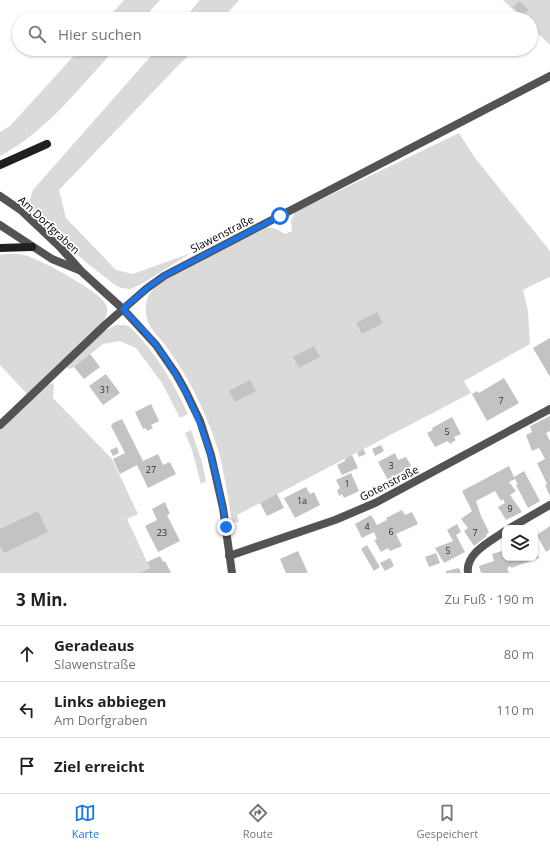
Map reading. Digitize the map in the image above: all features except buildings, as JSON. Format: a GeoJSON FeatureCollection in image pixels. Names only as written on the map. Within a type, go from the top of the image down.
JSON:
{"type":"FeatureCollection","features":[{"type":"Feature","properties":{"kind":"main road"},"geometry":{"type":"LineString","coordinates":[[0,165],[47,144]]}},
{"type":"Feature","properties":{"kind":"main road"},"geometry":{"type":"LineString","coordinates":[[0,248],[32,247]]}},
{"type":"Feature","properties":{"kind":"street","name":"Slawenstraße"},"geometry":{"type":"LineString","coordinates":[[0,425],[123,309],[164,276],[550,76]]}},
{"type":"Feature","properties":{"kind":"street","name":"Am Dorfgraben"},"geometry":{"type":"LineString","coordinates":[[0,196],[22,211],[60,247],[82,271],[123,309],[156,345],[169,364],[185,390],[200,422],[211,455],[220,488],[232,573]]}},
{"type":"Feature","properties":{"kind":"street","name":"Am Dorfgraben"},"geometry":{"type":"LineString","coordinates":[[0,226],[52,259],[82,271]]}},
{"type":"Feature","properties":{"kind":"street","name":"Gotenstraße"},"geometry":{"type":"LineString","coordinates":[[229,556],[335,520],[375,504],[550,409]]}},
{"type":"Feature","properties":{"kind":"street"},"geometry":{"type":"LineString","coordinates":[[515,525],[550,505]]}},
{"type":"Feature","properties":{"kind":"street"},"geometry":{"type":"LineString","coordinates":[[468,573],[469,563],[472,558],[502,533]]}},
{"type":"Feature","properties":{"kind":"shaded area"},"geometry":{"type":"Polygon","coordinates":[[[124,0],[160,0],[149,12],[113,12],[124,0]]]}},
{"type":"Feature","properties":{"kind":"shaded area"},"geometry":{"type":"Polygon","coordinates":[[[200,0],[239,0],[228,12],[190,12],[200,0]]]}},
{"type":"Feature","properties":{"kind":"shaded area"},"geometry":{"type":"Polygon","coordinates":[[[503,0],[550,0],[550,45],[538,34],[538,12],[516,12],[503,0]]]}},
{"type":"Feature","properties":{"kind":"shaded area"},"geometry":{"type":"Polygon","coordinates":[[[74,56],[109,56],[62,108],[47,122],[32,135],[0,156],[0,132],[10,126],[74,56]]]}},
{"type":"Feature","properties":{"kind":"shaded area"},"geometry":{"type":"Polygon","coordinates":[[[151,56],[187,56],[59,190],[66,218],[116,270],[133,274],[191,253],[131,289],[121,288],[87,263],[33,214],[29,203],[33,190],[151,56]]]}},
{"type":"Feature","properties":{"kind":"shaded area"},"geometry":{"type":"Polygon","coordinates":[[[459,133],[475,158],[550,251],[550,278],[549,277],[523,290],[528,311],[530,344],[464,381],[471,393],[237,515],[239,522],[232,523],[222,465],[211,428],[186,377],[166,346],[148,323],[146,302],[150,294],[161,282],[267,227],[276,229],[285,234],[292,231],[291,221],[295,212],[459,133]]]}},
{"type":"Feature","properties":{"kind":"shaded area"},"geometry":{"type":"Polygon","coordinates":[[[0,255],[24,255],[55,269],[80,283],[100,297],[105,303],[107,309],[106,318],[100,325],[27,394],[0,365],[0,255]]]}},
{"type":"Feature","properties":{"kind":"shaded area"},"geometry":{"type":"Polygon","coordinates":[[[116,325],[125,325],[130,327],[148,346],[170,379],[188,414],[180,418],[162,383],[136,348],[120,341],[103,344],[74,367],[70,369],[66,367],[104,331],[116,325]]]}},
{"type":"Feature","properties":{"kind":"shaded area"},"geometry":{"type":"Polygon","coordinates":[[[54,383],[53,398],[112,459],[138,514],[127,519],[150,568],[139,573],[0,573],[0,429],[48,384],[54,383]]]}},
{"type":"Feature","properties":{"kind":"shaded area"},"geometry":{"type":"Polygon","coordinates":[[[191,430],[202,462],[206,481],[201,484],[192,450],[185,433],[191,430]]]}},
{"type":"Feature","properties":{"kind":"route"},"geometry":{"type":"LineString","coordinates":[[226,527],[220,488],[205,436],[194,409],[176,374],[156,345],[123,309],[164,276],[280,216]]}}]}
